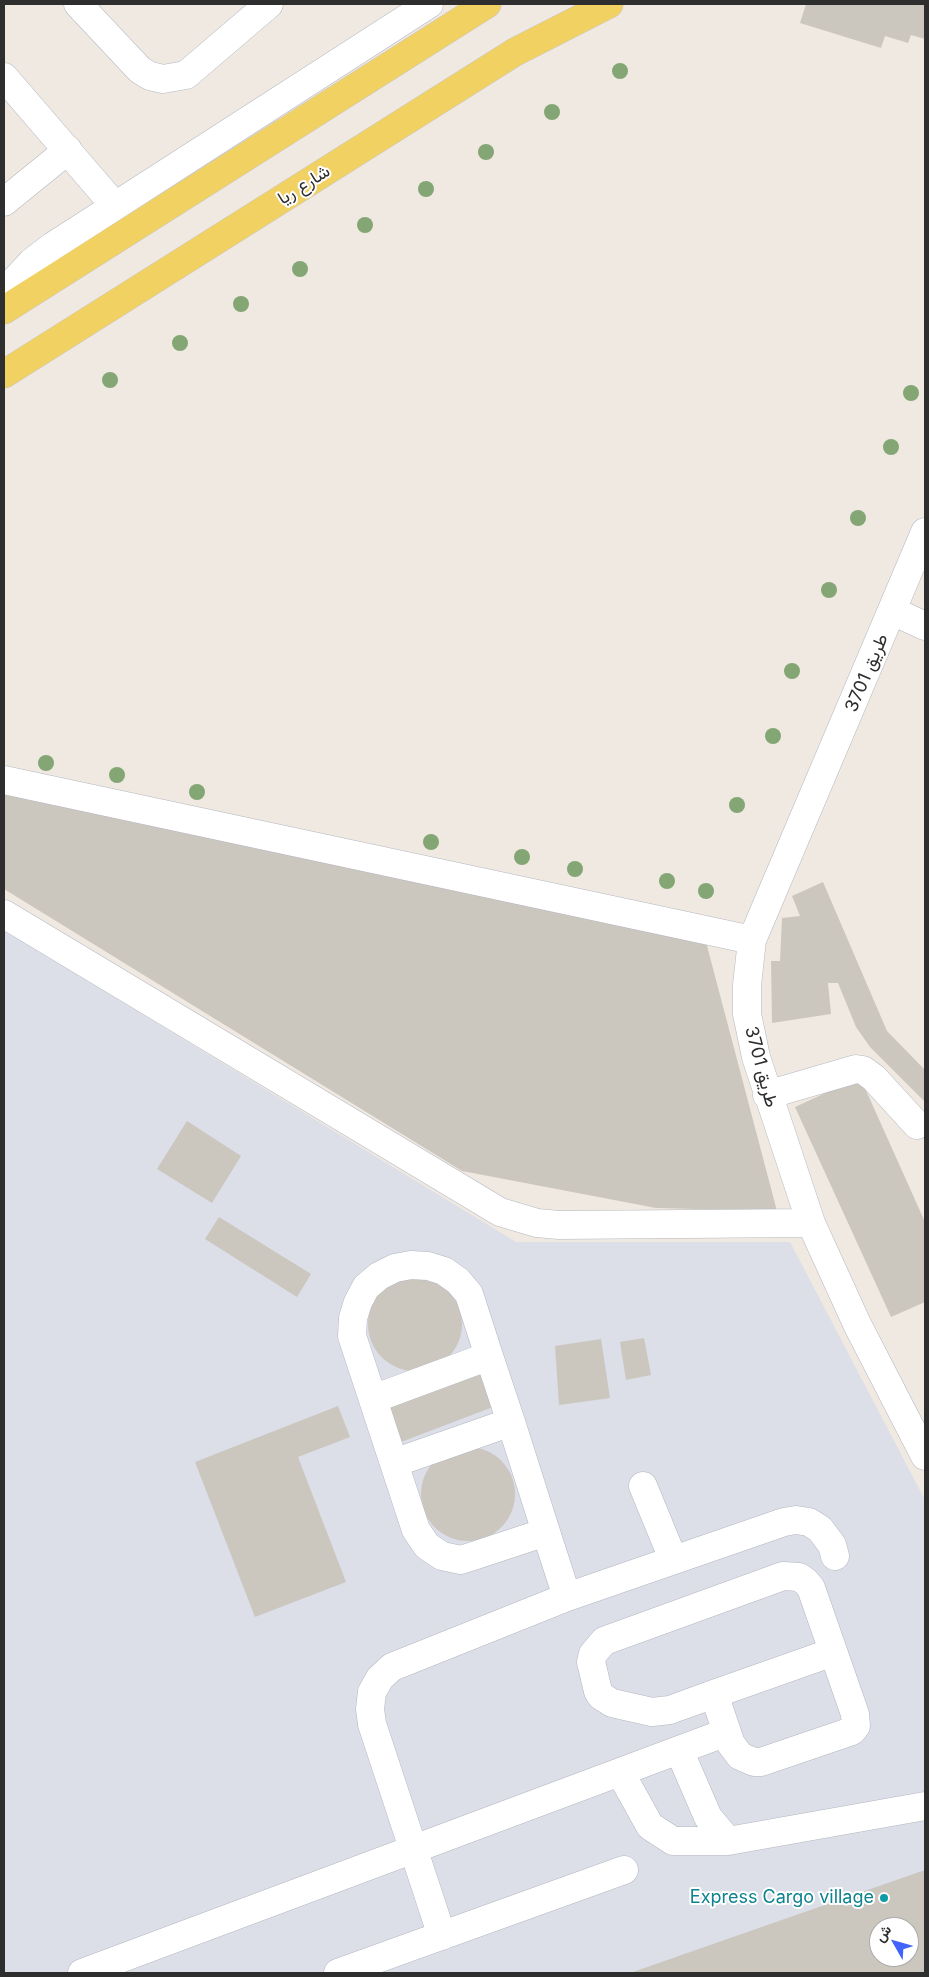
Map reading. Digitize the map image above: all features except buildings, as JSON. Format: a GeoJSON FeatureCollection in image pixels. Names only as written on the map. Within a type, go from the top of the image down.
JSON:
{"type":"FeatureCollection","features":[{"type":"Feature","properties":{"kind":"main road"},"geometry":{"type":"LineString","coordinates":[[4,310],[487,4]]}},
{"type":"Feature","properties":{"kind":"main road","name":"شارع ريا"},"geometry":{"type":"LineString","coordinates":[[4,374],[515,52],[609,4]]}},
{"type":"Feature","properties":{"kind":"street"},"geometry":{"type":"LineString","coordinates":[[78,4],[140,70],[150,76],[162,79],[186,75],[269,4]]}},
{"type":"Feature","properties":{"kind":"street"},"geometry":{"type":"LineString","coordinates":[[4,292],[32,262],[115,206],[429,4]]}},
{"type":"Feature","properties":{"kind":"street"},"geometry":{"type":"LineString","coordinates":[[4,77],[115,206]]}},
{"type":"Feature","properties":{"kind":"street"},"geometry":{"type":"LineString","coordinates":[[4,202],[68,150]]}},
{"type":"Feature","properties":{"kind":"street","name":"طريق 3701"},"geometry":{"type":"LineString","coordinates":[[925,532],[752,940],[747,985],[747,1014],[750,1036],[767,1095],[811,1222],[857,1324],[925,1456]]}},
{"type":"Feature","properties":{"kind":"street"},"geometry":{"type":"LineString","coordinates":[[893,611],[925,626]]}},
{"type":"Feature","properties":{"kind":"street"},"geometry":{"type":"LineString","coordinates":[[4,780],[752,940]]}},
{"type":"Feature","properties":{"kind":"street"},"geometry":{"type":"LineString","coordinates":[[4,914],[500,1212],[537,1223],[559,1225],[811,1222]]}},
{"type":"Feature","properties":{"kind":"street"},"geometry":{"type":"LineString","coordinates":[[767,1095],[784,1088],[856,1069],[863,1070],[874,1078],[917,1126]]}},
{"type":"Feature","properties":{"kind":"street"},"geometry":{"type":"LineString","coordinates":[[546,1532],[461,1560],[442,1556],[427,1546],[416,1530],[352,1336],[353,1318],[358,1302],[366,1287],[379,1276],[395,1268],[411,1265],[428,1266],[444,1271],[458,1281],[469,1294],[511,1422],[567,1597]]}},
{"type":"Feature","properties":{"kind":"street"},"geometry":{"type":"LineString","coordinates":[[373,1399],[489,1356]]}},
{"type":"Feature","properties":{"kind":"street"},"geometry":{"type":"LineString","coordinates":[[394,1463],[511,1422]]}},
{"type":"Feature","properties":{"kind":"street"},"geometry":{"type":"LineString","coordinates":[[643,1486],[673,1559]]}},
{"type":"Feature","properties":{"kind":"street"},"geometry":{"type":"LineString","coordinates":[[442,1936],[372,1724],[370,1708],[372,1692],[380,1678],[392,1668],[567,1597],[784,1522],[796,1520],[809,1522],[820,1528],[832,1545],[835,1556]]}},
{"type":"Feature","properties":{"kind":"street"},"geometry":{"type":"LineString","coordinates":[[714,1694],[735,1751],[740,1756],[754,1762],[761,1762],[852,1731],[856,1726],[855,1714],[811,1588],[799,1577],[783,1576],[604,1641],[597,1646],[593,1654],[591,1662],[598,1691],[612,1703],[652,1712],[661,1712],[833,1652]]}},
{"type":"Feature","properties":{"kind":"street"},"geometry":{"type":"LineString","coordinates":[[82,1973],[727,1732]]}},
{"type":"Feature","properties":{"kind":"street"},"geometry":{"type":"LineString","coordinates":[[679,1750],[708,1817],[728,1841]]}},
{"type":"Feature","properties":{"kind":"street"},"geometry":{"type":"LineString","coordinates":[[620,1772],[650,1826],[673,1841],[728,1841],[925,1806]]}},
{"type":"Feature","properties":{"kind":"street"},"geometry":{"type":"LineString","coordinates":[[338,1973],[624,1870]]}},
{"type":"Feature","properties":{"kind":"shaded area"},"geometry":{"type":"Polygon","coordinates":[[[4,930],[516,1242],[790,1242],[925,1500],[925,1973],[4,1973],[4,930]]]}},
{"type":"Feature","properties":{"kind":"place","name":"Express Cargo village"},"geometry":{"type":"Point","coordinates":[884,1898]}}]}
